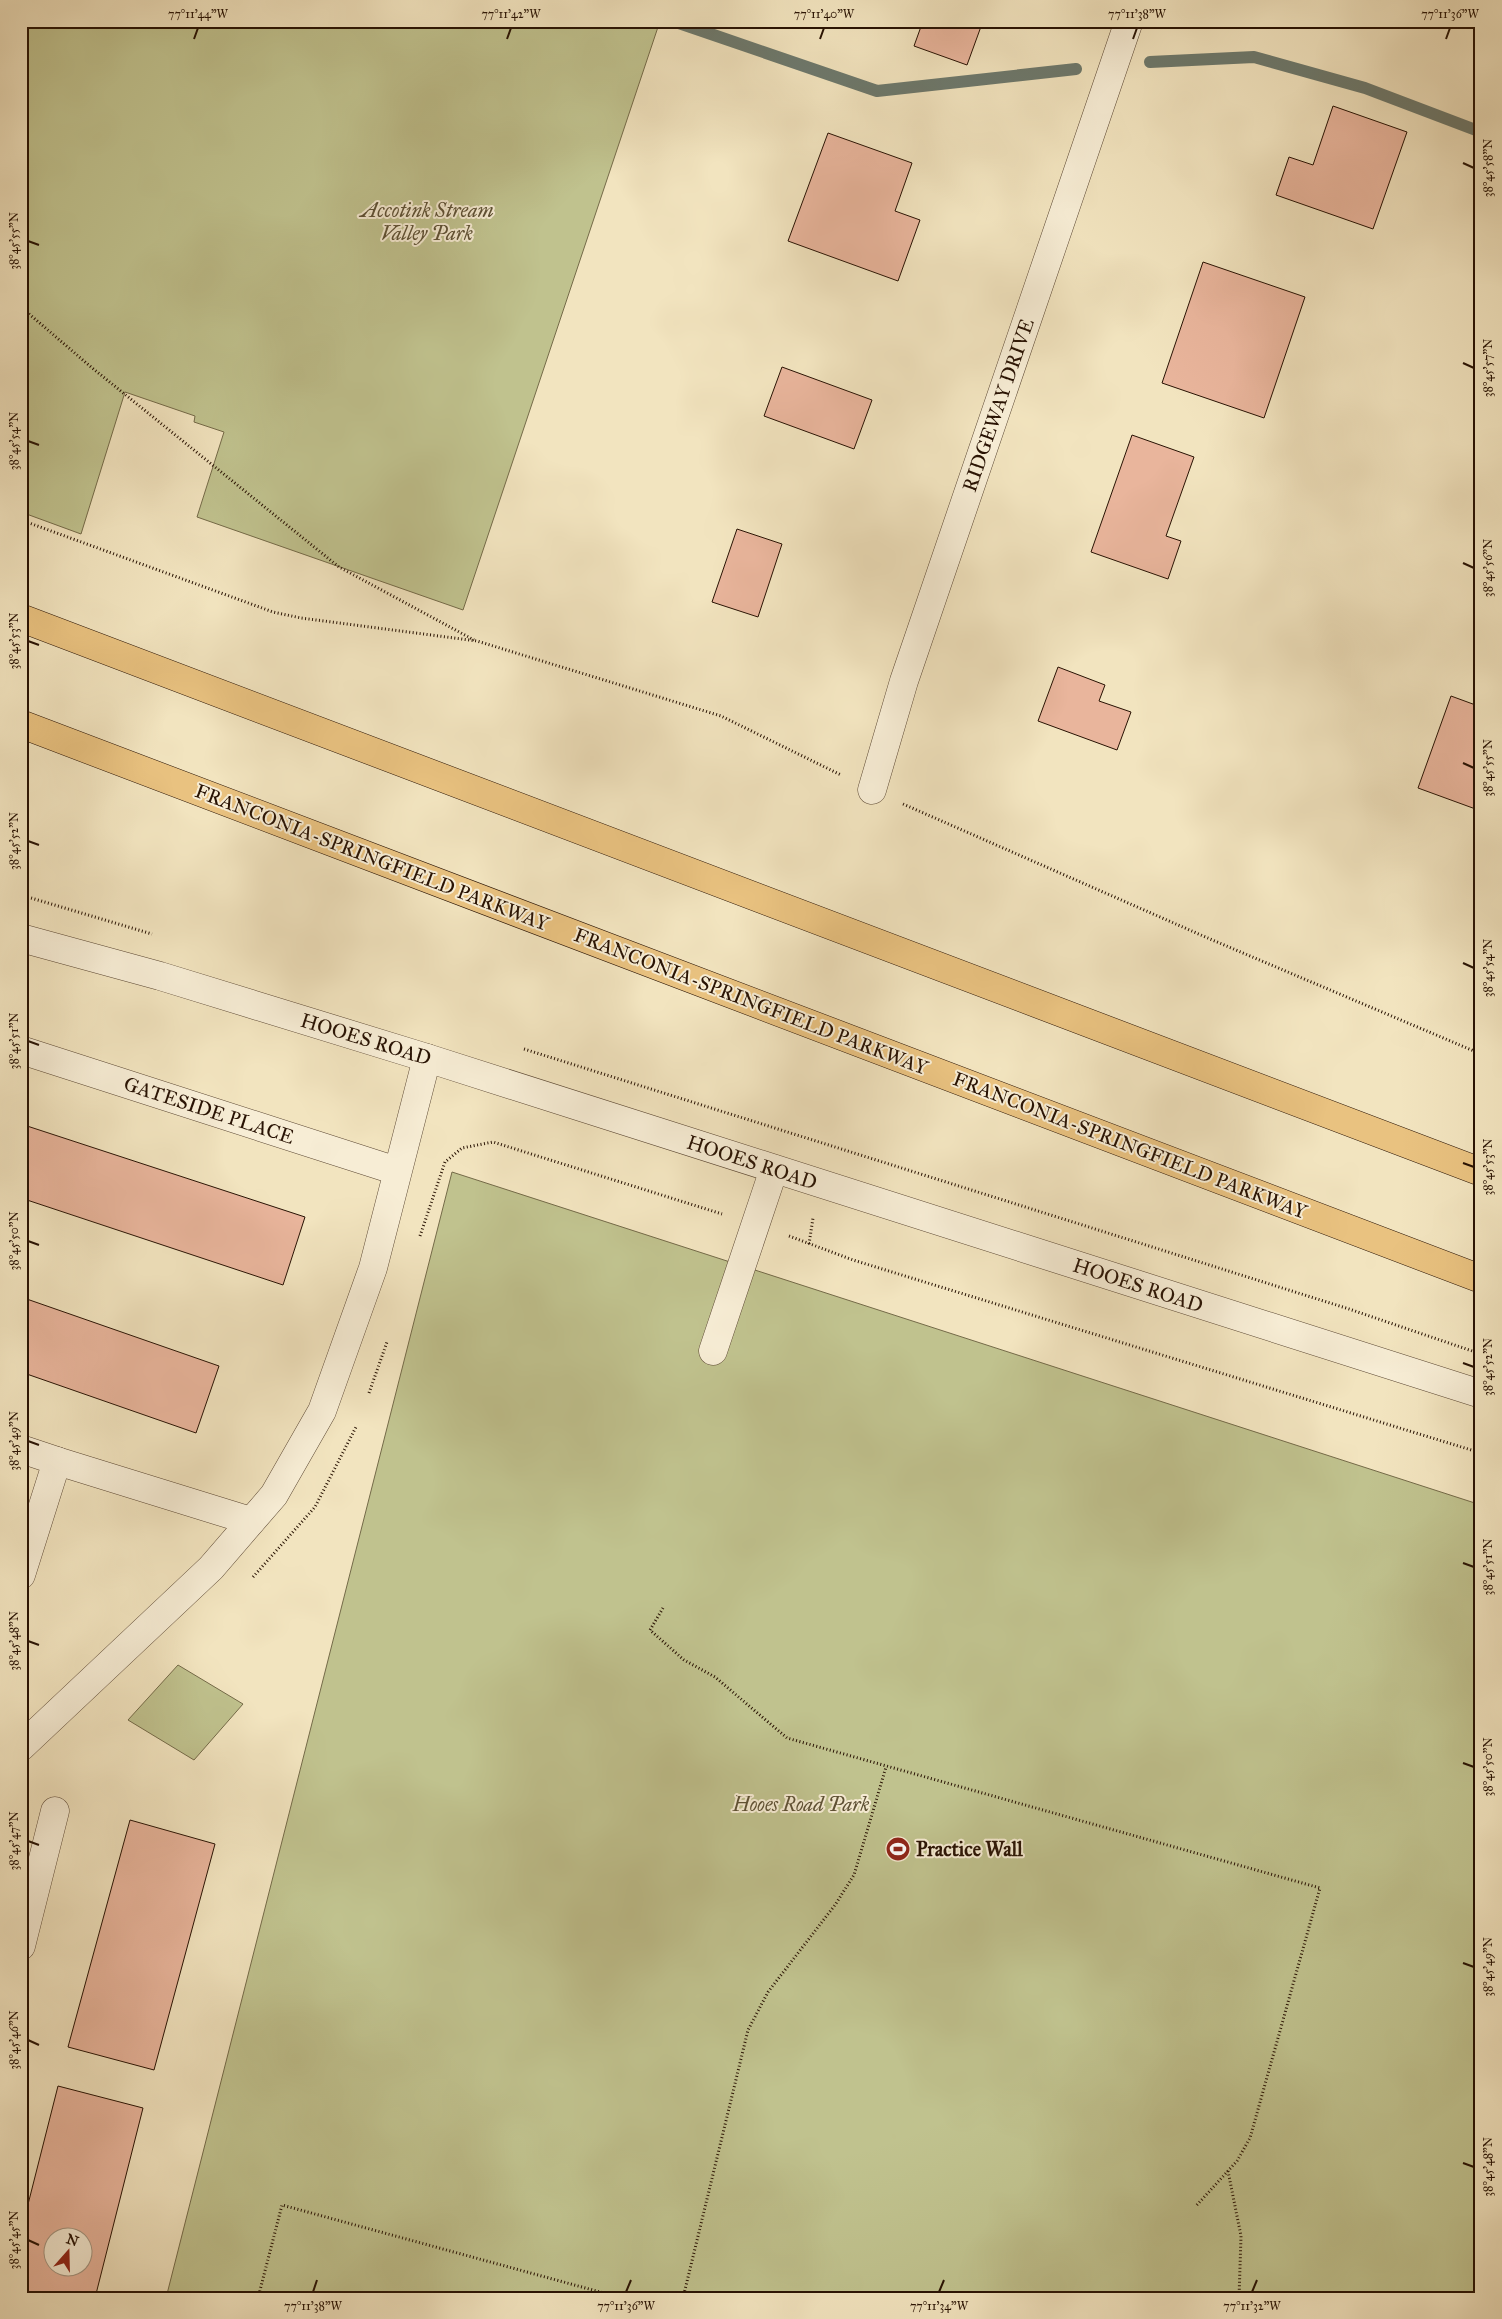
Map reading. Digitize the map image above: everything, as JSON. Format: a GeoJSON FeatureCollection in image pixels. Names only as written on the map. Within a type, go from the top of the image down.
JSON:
{"type":"FeatureCollection","features":[{"type":"Feature","properties":{"kind":"main road"},"geometry":{"type":"LineString","coordinates":[[21,618],[1481,1172]]}},
{"type":"Feature","properties":{"kind":"main road","name":"FRANCONIA-SPRINGFIELD PARKWAY"},"geometry":{"type":"LineString","coordinates":[[21,724],[1481,1279]]}},
{"type":"Feature","properties":{"kind":"street","name":"RIDGEWAY DRIVE"},"geometry":{"type":"LineString","coordinates":[[872,790],[904,681],[1129,21]]}},
{"type":"Feature","properties":{"kind":"street","name":"HOOES ROAD"},"geometry":{"type":"LineString","coordinates":[[21,938],[160,976],[427,1058],[1481,1394]]}},
{"type":"Feature","properties":{"kind":"street","name":"GATESIDE PLACE"},"geometry":{"type":"LineString","coordinates":[[21,1050],[397,1171]]}},
{"type":"Feature","properties":{"kind":"street"},"geometry":{"type":"LineString","coordinates":[[21,1747],[211,1568],[274,1495],[322,1411],[372,1268],[427,1058]]}},
{"type":"Feature","properties":{"kind":"street"},"geometry":{"type":"LineString","coordinates":[[713,1351],[774,1169]]}},
{"type":"Feature","properties":{"kind":"street"},"geometry":{"type":"LineString","coordinates":[[21,1449],[251,1522]]}},
{"type":"Feature","properties":{"kind":"street"},"geometry":{"type":"LineString","coordinates":[[21,1575],[57,1461]]}},
{"type":"Feature","properties":{"kind":"street"},"geometry":{"type":"LineString","coordinates":[[21,1946],[55,1811]]}},
{"type":"Feature","properties":{"kind":"path"},"geometry":{"type":"LineString","coordinates":[[21,307],[91,368],[339,567],[476,641]]}},
{"type":"Feature","properties":{"kind":"path"},"geometry":{"type":"LineString","coordinates":[[21,520],[273,612],[301,618],[476,641],[721,716],[872,790],[1210,939],[1481,1054]]}},
{"type":"Feature","properties":{"kind":"path"},"geometry":{"type":"LineString","coordinates":[[21,895],[161,937]]}},
{"type":"Feature","properties":{"kind":"path"},"geometry":{"type":"LineString","coordinates":[[518,1047],[1321,1300],[1481,1354]]}},
{"type":"Feature","properties":{"kind":"path"},"geometry":{"type":"LineString","coordinates":[[418,1242],[445,1162],[462,1148],[493,1142],[756,1224],[863,1263],[1481,1453]]}},
{"type":"Feature","properties":{"kind":"path"},"geometry":{"type":"LineString","coordinates":[[366,1402],[388,1337]]}},
{"type":"Feature","properties":{"kind":"path"},"geometry":{"type":"LineString","coordinates":[[252,1578],[267,1564],[315,1507],[352,1439],[359,1420]]}},
{"type":"Feature","properties":{"kind":"path"},"geometry":{"type":"LineString","coordinates":[[663,1608],[650,1630],[684,1660],[715,1677],[787,1738],[1320,1888],[1250,2138],[1237,2161],[1196,2206]]}},
{"type":"Feature","properties":{"kind":"path"},"geometry":{"type":"LineString","coordinates":[[683,2298],[748,2030],[768,1992],[835,1905],[854,1875],[886,1767]]}},
{"type":"Feature","properties":{"kind":"path"},"geometry":{"type":"LineString","coordinates":[[1228,2170],[1241,2236],[1239,2298]]}},
{"type":"Feature","properties":{"kind":"path"},"geometry":{"type":"LineString","coordinates":[[258,2298],[282,2205],[622,2298]]}},
{"type":"Feature","properties":{"kind":"green space","name":"Accotink Stream Valley Park"},"geometry":{"type":"Polygon","coordinates":[[[21,21],[660,21],[463,610],[197,517],[224,432],[194,422],[195,416],[125,392],[81,534],[21,512],[21,21]]]}},
{"type":"Feature","properties":{"kind":"green space","name":"Hooes Road Park"},"geometry":{"type":"Polygon","coordinates":[[[452,1172],[1481,1505],[1481,2298],[166,2298],[452,1172]]]}},
{"type":"Feature","properties":{"kind":"green space"},"geometry":{"type":"Polygon","coordinates":[[[178,1665],[243,1704],[194,1760],[128,1720],[178,1665]]]}},
{"type":"Feature","properties":{"kind":"building"},"geometry":{"type":"Polygon","coordinates":[[[923,21],[983,21],[967,65],[914,46],[923,21]]]}},
{"type":"Feature","properties":{"kind":"building"},"geometry":{"type":"Polygon","coordinates":[[[1333,106],[1407,132],[1373,229],[1276,195],[1289,157],[1313,165],[1333,106]]]}},
{"type":"Feature","properties":{"kind":"building"},"geometry":{"type":"Polygon","coordinates":[[[828,133],[912,163],[895,211],[920,220],[898,281],[788,241],[828,133]]]}},
{"type":"Feature","properties":{"kind":"building"},"geometry":{"type":"Polygon","coordinates":[[[1203,262],[1305,297],[1264,418],[1162,383],[1203,262]]]}},
{"type":"Feature","properties":{"kind":"building"},"geometry":{"type":"Polygon","coordinates":[[[782,367],[872,400],[854,449],[764,416],[782,367]]]}},
{"type":"Feature","properties":{"kind":"building"},"geometry":{"type":"Polygon","coordinates":[[[1132,435],[1194,457],[1166,536],[1181,541],[1168,579],[1091,552],[1132,435]]]}},
{"type":"Feature","properties":{"kind":"building"},"geometry":{"type":"Polygon","coordinates":[[[737,529],[782,544],[758,617],[712,602],[737,529]]]}},
{"type":"Feature","properties":{"kind":"building"},"geometry":{"type":"Polygon","coordinates":[[[1058,667],[1105,685],[1099,701],[1131,712],[1117,750],[1038,721],[1058,667]]]}},
{"type":"Feature","properties":{"kind":"building"},"geometry":{"type":"Polygon","coordinates":[[[1451,696],[1481,707],[1481,811],[1418,788],[1451,696]]]}},
{"type":"Feature","properties":{"kind":"building"},"geometry":{"type":"Polygon","coordinates":[[[21,1124],[305,1217],[283,1285],[21,1198],[21,1124]]]}},
{"type":"Feature","properties":{"kind":"building"},"geometry":{"type":"Polygon","coordinates":[[[21,1297],[219,1366],[196,1433],[21,1372],[21,1297]]]}},
{"type":"Feature","properties":{"kind":"building"},"geometry":{"type":"Polygon","coordinates":[[[130,1820],[215,1844],[154,2070],[68,2047],[130,1820]]]}},
{"type":"Feature","properties":{"kind":"building"},"geometry":{"type":"Polygon","coordinates":[[[58,2086],[143,2108],[95,2298],[21,2298],[21,2232],[58,2086]]]}},
{"type":"Feature","properties":{"kind":"waterway"},"geometry":{"type":"LineString","coordinates":[[673,21],[877,91],[1076,69]]}},
{"type":"Feature","properties":{"kind":"waterway"},"geometry":{"type":"LineString","coordinates":[[1150,62],[1254,57],[1365,88],[1481,132]]}},
{"type":"Feature","properties":{"kind":"place","name":"Practice Wall"},"geometry":{"type":"Point","coordinates":[898,1849]}}]}
